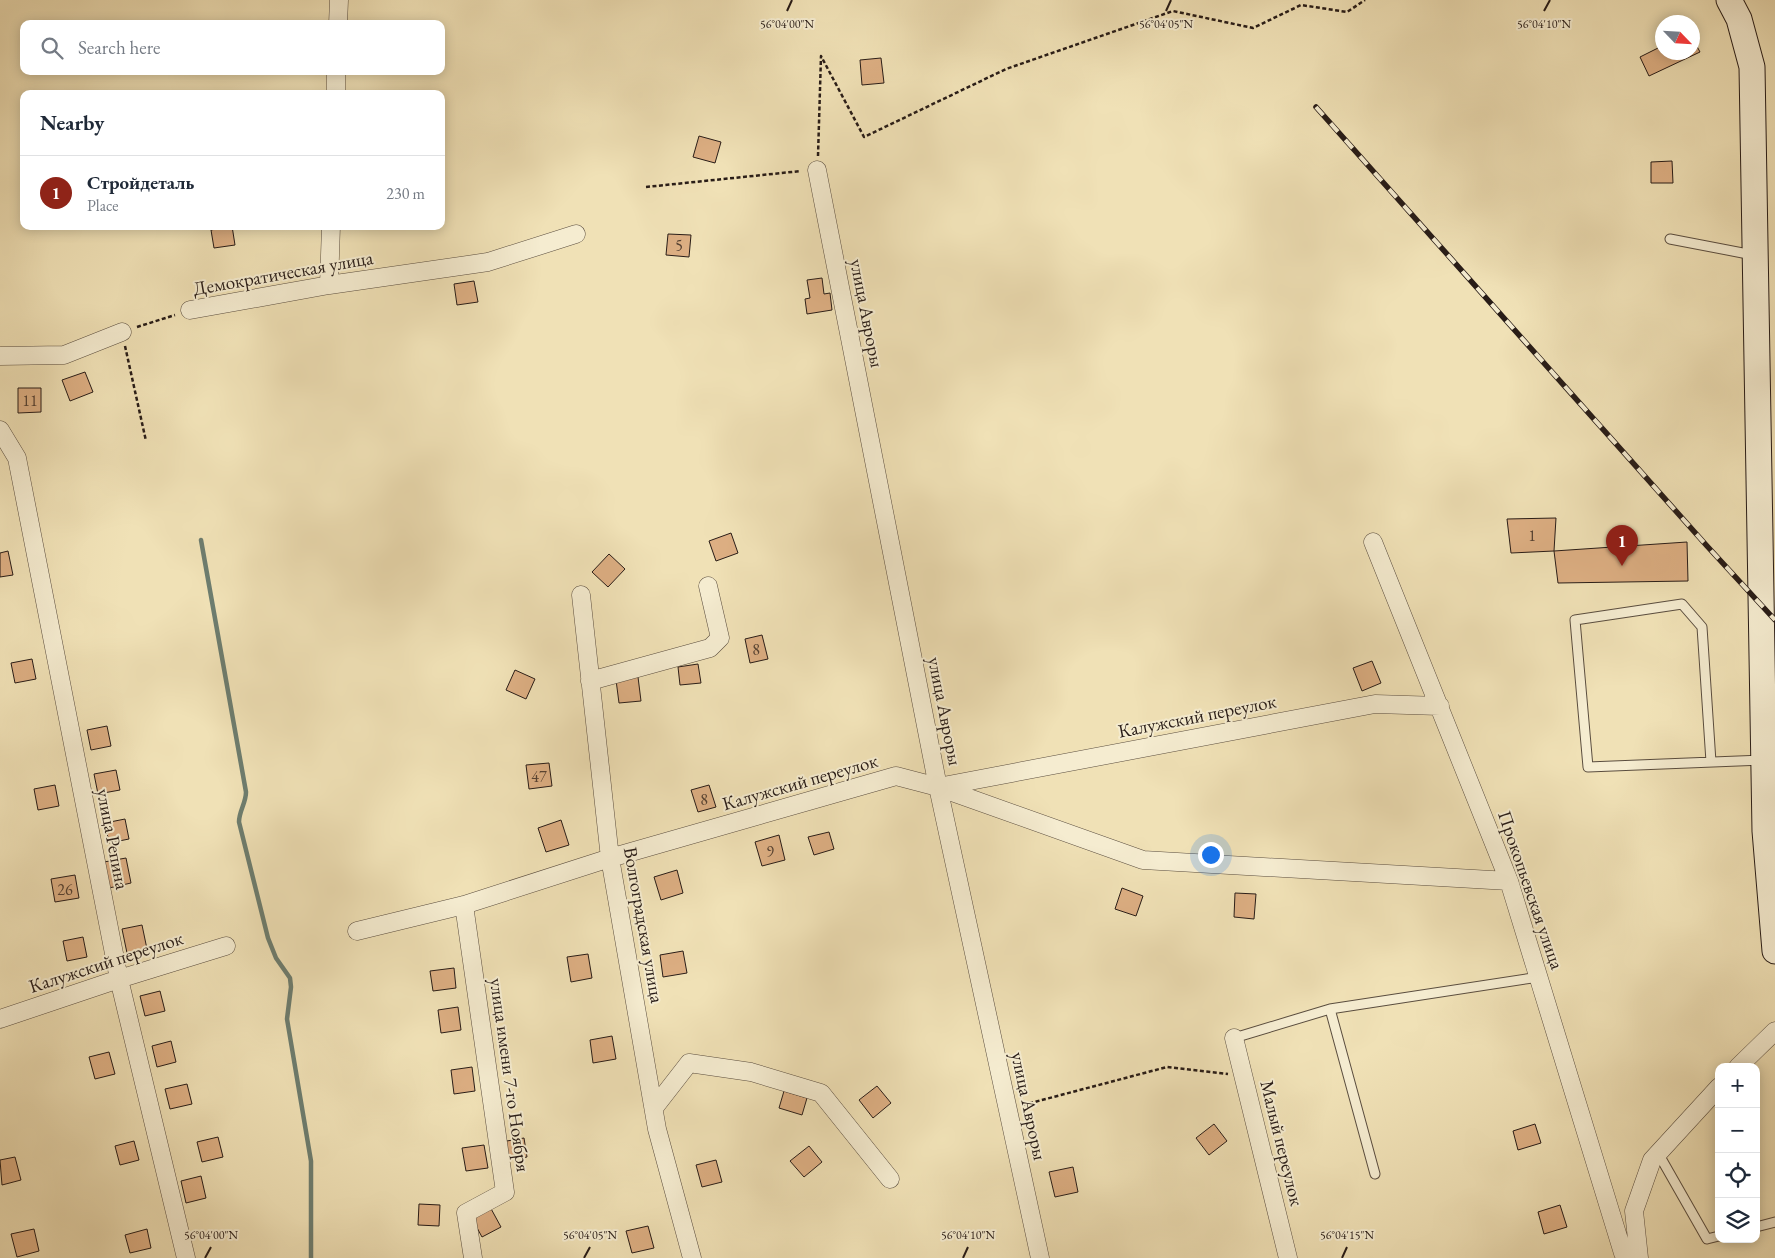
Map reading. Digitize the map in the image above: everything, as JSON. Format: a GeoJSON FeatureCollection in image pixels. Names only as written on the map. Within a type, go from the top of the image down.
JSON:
{"type":"FeatureCollection","features":[{"type":"Feature","properties":{"kind":"main road"},"geometry":{"type":"LineString","coordinates":[[1729,0],[1739,19],[1752,67],[1765,831],[1772,885],[1775,951]]}},
{"type":"Feature","properties":{"kind":"street"},"geometry":{"type":"LineString","coordinates":[[338,20],[339,0]]}},
{"type":"Feature","properties":{"kind":"street"},"geometry":{"type":"LineString","coordinates":[[336,75],[336,90]]}},
{"type":"Feature","properties":{"kind":"street","name":"улица Авроры"},"geometry":{"type":"LineString","coordinates":[[818,170],[938,787],[1040,1258]]}},
{"type":"Feature","properties":{"kind":"street"},"geometry":{"type":"LineString","coordinates":[[329,285],[331,230]]}},
{"type":"Feature","properties":{"kind":"street","name":"Демократическая улица"},"geometry":{"type":"LineString","coordinates":[[190,310],[329,285],[488,262],[576,234]]}},
{"type":"Feature","properties":{"kind":"street"},"geometry":{"type":"LineString","coordinates":[[0,356],[64,355],[122,332]]}},
{"type":"Feature","properties":{"kind":"street","name":"улица Репина"},"geometry":{"type":"LineString","coordinates":[[0,430],[17,458],[118,979],[186,1258]]}},
{"type":"Feature","properties":{"kind":"street","name":"Прокопьевская улица"},"geometry":{"type":"LineString","coordinates":[[1373,542],[1509,881],[1623,1253],[1629,1258]]}},
{"type":"Feature","properties":{"kind":"street"},"geometry":{"type":"LineString","coordinates":[[590,681],[710,648],[720,638],[708,586]]}},
{"type":"Feature","properties":{"kind":"street","name":"Волгоградская улица"},"geometry":{"type":"LineString","coordinates":[[581,595],[610,858],[657,1128],[692,1258]]}},
{"type":"Feature","properties":{"kind":"street","name":"Калужский переулок"},"geometry":{"type":"LineString","coordinates":[[357,931],[464,905],[610,858],[896,776],[938,787],[1375,704],[1440,706]]}},
{"type":"Feature","properties":{"kind":"street"},"geometry":{"type":"LineString","coordinates":[[938,787],[1143,860],[1509,881]]}},
{"type":"Feature","properties":{"kind":"street","name":"улица имени 7-го Ноября"},"geometry":{"type":"LineString","coordinates":[[464,905],[505,1192],[466,1213],[474,1258]]}},
{"type":"Feature","properties":{"kind":"street","name":"Калужский переулок"},"geometry":{"type":"LineString","coordinates":[[0,1019],[118,979],[226,946]]}},
{"type":"Feature","properties":{"kind":"street"},"geometry":{"type":"LineString","coordinates":[[1742,1063],[1775,1031]]}},
{"type":"Feature","properties":{"kind":"street","name":"Малый переулок"},"geometry":{"type":"LineString","coordinates":[[1234,1038],[1288,1258]]}},
{"type":"Feature","properties":{"kind":"street"},"geometry":{"type":"LineString","coordinates":[[654,1108],[689,1063],[751,1072],[820,1093],[890,1179]]}},
{"type":"Feature","properties":{"kind":"street"},"geometry":{"type":"LineString","coordinates":[[1639,1258],[1634,1210],[1652,1160],[1715,1091]]}},
{"type":"Feature","properties":{"kind":"lane"},"geometry":{"type":"LineString","coordinates":[[1670,239],[1755,256]]}},
{"type":"Feature","properties":{"kind":"lane"},"geometry":{"type":"LineString","coordinates":[[1710,762],[1702,627],[1682,604],[1575,620],[1588,768],[1764,760]]}},
{"type":"Feature","properties":{"kind":"lane"},"geometry":{"type":"LineString","coordinates":[[1234,1038],[1330,1009],[1539,977]]}},
{"type":"Feature","properties":{"kind":"lane"},"geometry":{"type":"LineString","coordinates":[[1330,1009],[1374,1174]]}},
{"type":"Feature","properties":{"kind":"lane"},"geometry":{"type":"LineString","coordinates":[[1658,1153],[1707,1238],[1715,1237]]}},
{"type":"Feature","properties":{"kind":"lane"},"geometry":{"type":"LineString","coordinates":[[1760,1226],[1775,1222]]}},
{"type":"Feature","properties":{"kind":"path"},"geometry":{"type":"LineString","coordinates":[[646,187],[818,170],[821,56],[864,137],[1006,69],[1173,11],[1253,28],[1302,5],[1347,12],[1365,0]]}},
{"type":"Feature","properties":{"kind":"path","name":"Демократическая улица"},"geometry":{"type":"LineString","coordinates":[[122,332],[190,310]]}},
{"type":"Feature","properties":{"kind":"path"},"geometry":{"type":"LineString","coordinates":[[122,332],[146,441]]}},
{"type":"Feature","properties":{"kind":"path"},"geometry":{"type":"LineString","coordinates":[[1008,1109],[1167,1067],[1244,1076]]}},
{"type":"Feature","properties":{"kind":"building"},"geometry":{"type":"Polygon","coordinates":[[[1655,50],[1655,60],[1683,60],[1649,76],[1640,57],[1655,50]]]}},
{"type":"Feature","properties":{"kind":"building"},"geometry":{"type":"Polygon","coordinates":[[[881,58],[884,83],[862,85],[860,60],[881,58]]]}},
{"type":"Feature","properties":{"kind":"building"},"geometry":{"type":"Polygon","coordinates":[[[699,136],[721,142],[715,163],[693,157],[699,136]]]}},
{"type":"Feature","properties":{"kind":"building"},"geometry":{"type":"Polygon","coordinates":[[[1672,161],[1673,183],[1651,183],[1651,162],[1672,161]]]}},
{"type":"Feature","properties":{"kind":"building"},"geometry":{"type":"Polygon","coordinates":[[[211,230],[233,230],[235,245],[214,248],[211,230]]]}},
{"type":"Feature","properties":{"kind":"building"},"geometry":{"type":"Polygon","coordinates":[[[668,234],[691,235],[689,257],[666,255],[668,234]]]}},
{"type":"Feature","properties":{"kind":"building"},"geometry":{"type":"Polygon","coordinates":[[[822,278],[824,294],[830,293],[832,310],[807,314],[805,299],[810,298],[807,280],[822,278]]]}},
{"type":"Feature","properties":{"kind":"building"},"geometry":{"type":"Polygon","coordinates":[[[474,281],[478,302],[457,305],[454,284],[474,281]]]}},
{"type":"Feature","properties":{"kind":"building"},"geometry":{"type":"Polygon","coordinates":[[[85,372],[93,392],[70,401],[62,380],[85,372]]]}},
{"type":"Feature","properties":{"kind":"building"},"geometry":{"type":"Polygon","coordinates":[[[18,388],[41,388],[41,412],[18,413],[18,388]]]}},
{"type":"Feature","properties":{"kind":"building"},"geometry":{"type":"Polygon","coordinates":[[[1556,518],[1554,551],[1511,553],[1507,519],[1556,518]]]}},
{"type":"Feature","properties":{"kind":"building"},"geometry":{"type":"Polygon","coordinates":[[[731,533],[738,553],[716,561],[709,541],[731,533]]]}},
{"type":"Feature","properties":{"kind":"building"},"geometry":{"type":"Polygon","coordinates":[[[1687,542],[1688,581],[1558,583],[1554,551],[1687,542]]]}},
{"type":"Feature","properties":{"kind":"building"},"geometry":{"type":"Polygon","coordinates":[[[8,551],[13,575],[0,577],[0,553],[8,551]]]}},
{"type":"Feature","properties":{"kind":"building"},"geometry":{"type":"Polygon","coordinates":[[[609,554],[625,569],[608,587],[592,572],[609,554]]]}},
{"type":"Feature","properties":{"kind":"building"},"geometry":{"type":"Polygon","coordinates":[[[762,635],[768,659],[750,663],[745,639],[762,635]]]}},
{"type":"Feature","properties":{"kind":"building"},"geometry":{"type":"Polygon","coordinates":[[[32,659],[36,679],[15,683],[11,663],[32,659]]]}},
{"type":"Feature","properties":{"kind":"building"},"geometry":{"type":"Polygon","coordinates":[[[1372,661],[1381,683],[1362,691],[1353,668],[1372,661]]]}},
{"type":"Feature","properties":{"kind":"building"},"geometry":{"type":"Polygon","coordinates":[[[698,664],[701,683],[680,685],[678,667],[698,664]]]}},
{"type":"Feature","properties":{"kind":"building"},"geometry":{"type":"Polygon","coordinates":[[[515,670],[535,679],[526,699],[506,690],[515,670]]]}},
{"type":"Feature","properties":{"kind":"building"},"geometry":{"type":"Polygon","coordinates":[[[638,677],[641,701],[619,703],[616,680],[638,677]]]}},
{"type":"Feature","properties":{"kind":"building"},"geometry":{"type":"Polygon","coordinates":[[[107,726],[111,746],[91,750],[87,730],[107,726]]]}},
{"type":"Feature","properties":{"kind":"building"},"geometry":{"type":"Polygon","coordinates":[[[549,763],[552,786],[529,789],[526,765],[549,763]]]}},
{"type":"Feature","properties":{"kind":"building"},"geometry":{"type":"Polygon","coordinates":[[[116,770],[120,790],[98,794],[94,774],[116,770]]]}},
{"type":"Feature","properties":{"kind":"building"},"geometry":{"type":"Polygon","coordinates":[[[55,785],[59,806],[38,810],[34,789],[55,785]]]}},
{"type":"Feature","properties":{"kind":"building"},"geometry":{"type":"Polygon","coordinates":[[[709,785],[716,807],[698,812],[691,790],[709,785]]]}},
{"type":"Feature","properties":{"kind":"building"},"geometry":{"type":"Polygon","coordinates":[[[125,819],[129,839],[109,843],[105,823],[125,819]]]}},
{"type":"Feature","properties":{"kind":"building"},"geometry":{"type":"Polygon","coordinates":[[[561,820],[569,845],[546,852],[538,828],[561,820]]]}},
{"type":"Feature","properties":{"kind":"building"},"geometry":{"type":"Polygon","coordinates":[[[829,832],[834,849],[814,855],[808,837],[829,832]]]}},
{"type":"Feature","properties":{"kind":"building"},"geometry":{"type":"Polygon","coordinates":[[[779,835],[785,860],[762,866],[755,842],[779,835]]]}},
{"type":"Feature","properties":{"kind":"building"},"geometry":{"type":"Polygon","coordinates":[[[126,858],[131,883],[109,888],[104,862],[126,858]]]}},
{"type":"Feature","properties":{"kind":"building"},"geometry":{"type":"Polygon","coordinates":[[[677,870],[683,893],[661,900],[654,877],[677,870]]]}},
{"type":"Feature","properties":{"kind":"building"},"geometry":{"type":"Polygon","coordinates":[[[75,875],[79,898],[55,902],[51,879],[75,875]]]}},
{"type":"Feature","properties":{"kind":"building"},"geometry":{"type":"Polygon","coordinates":[[[1122,888],[1143,896],[1136,916],[1115,909],[1122,888]]]}},
{"type":"Feature","properties":{"kind":"building"},"geometry":{"type":"Polygon","coordinates":[[[1235,893],[1256,894],[1254,919],[1234,917],[1235,893]]]}},
{"type":"Feature","properties":{"kind":"building"},"geometry":{"type":"Polygon","coordinates":[[[142,925],[147,949],[127,953],[122,929],[142,925]]]}},
{"type":"Feature","properties":{"kind":"building"},"geometry":{"type":"Polygon","coordinates":[[[83,937],[87,957],[67,961],[63,941],[83,937]]]}},
{"type":"Feature","properties":{"kind":"building"},"geometry":{"type":"Polygon","coordinates":[[[683,951],[687,973],[663,977],[660,955],[683,951]]]}},
{"type":"Feature","properties":{"kind":"building"},"geometry":{"type":"Polygon","coordinates":[[[588,954],[592,978],[571,982],[567,957],[588,954]]]}},
{"type":"Feature","properties":{"kind":"building"},"geometry":{"type":"Polygon","coordinates":[[[454,968],[456,988],[433,991],[430,971],[454,968]]]}},
{"type":"Feature","properties":{"kind":"building"},"geometry":{"type":"Polygon","coordinates":[[[160,991],[165,1011],[145,1016],[140,996],[160,991]]]}},
{"type":"Feature","properties":{"kind":"building"},"geometry":{"type":"Polygon","coordinates":[[[458,1007],[461,1030],[441,1033],[438,1010],[458,1007]]]}},
{"type":"Feature","properties":{"kind":"building"},"geometry":{"type":"Polygon","coordinates":[[[612,1036],[616,1059],[593,1063],[590,1040],[612,1036]]]}},
{"type":"Feature","properties":{"kind":"building"},"geometry":{"type":"Polygon","coordinates":[[[171,1041],[176,1062],[157,1067],[152,1046],[171,1041]]]}},
{"type":"Feature","properties":{"kind":"building"},"geometry":{"type":"Polygon","coordinates":[[[109,1052],[115,1074],[95,1079],[89,1057],[109,1052]]]}},
{"type":"Feature","properties":{"kind":"building"},"geometry":{"type":"Polygon","coordinates":[[[472,1067],[475,1091],[454,1094],[451,1070],[472,1067]]]}},
{"type":"Feature","properties":{"kind":"building"},"geometry":{"type":"Polygon","coordinates":[[[187,1084],[192,1104],[170,1109],[165,1089],[187,1084]]]}},
{"type":"Feature","properties":{"kind":"building"},"geometry":{"type":"Polygon","coordinates":[[[877,1086],[891,1103],[873,1118],[859,1100],[877,1086]]]}},
{"type":"Feature","properties":{"kind":"building"},"geometry":{"type":"Polygon","coordinates":[[[784,1091],[807,1098],[802,1115],[779,1108],[784,1091]]]}},
{"type":"Feature","properties":{"kind":"building"},"geometry":{"type":"Polygon","coordinates":[[[1214,1124],[1227,1141],[1209,1155],[1196,1138],[1214,1124]]]}},
{"type":"Feature","properties":{"kind":"building"},"geometry":{"type":"Polygon","coordinates":[[[1535,1124],[1541,1143],[1518,1150],[1513,1131],[1535,1124]]]}},
{"type":"Feature","properties":{"kind":"building"},"geometry":{"type":"Polygon","coordinates":[[[218,1137],[223,1157],[202,1162],[197,1142],[218,1137]]]}},
{"type":"Feature","properties":{"kind":"building"},"geometry":{"type":"Polygon","coordinates":[[[524,1138],[527,1157],[504,1161],[501,1142],[524,1138]]]}},
{"type":"Feature","properties":{"kind":"building"},"geometry":{"type":"Polygon","coordinates":[[[134,1141],[139,1160],[120,1165],[115,1146],[134,1141]]]}},
{"type":"Feature","properties":{"kind":"building"},"geometry":{"type":"Polygon","coordinates":[[[484,1145],[488,1168],[466,1171],[462,1148],[484,1145]]]}},
{"type":"Feature","properties":{"kind":"building"},"geometry":{"type":"Polygon","coordinates":[[[809,1146],[822,1162],[804,1177],[790,1161],[809,1146]]]}},
{"type":"Feature","properties":{"kind":"building"},"geometry":{"type":"Polygon","coordinates":[[[15,1157],[21,1180],[2,1185],[0,1160],[15,1157]]]}},
{"type":"Feature","properties":{"kind":"building"},"geometry":{"type":"Polygon","coordinates":[[[716,1160],[722,1182],[702,1187],[696,1165],[716,1160]]]}},
{"type":"Feature","properties":{"kind":"building"},"geometry":{"type":"Polygon","coordinates":[[[1073,1167],[1078,1192],[1055,1197],[1049,1172],[1073,1167]]]}},
{"type":"Feature","properties":{"kind":"building"},"geometry":{"type":"Polygon","coordinates":[[[201,1176],[206,1198],[186,1203],[181,1181],[201,1176]]]}},
{"type":"Feature","properties":{"kind":"building"},"geometry":{"type":"Polygon","coordinates":[[[419,1204],[440,1205],[439,1226],[418,1225],[419,1204]]]}},
{"type":"Feature","properties":{"kind":"building"},"geometry":{"type":"Polygon","coordinates":[[[489,1205],[501,1227],[482,1237],[470,1215],[489,1205]]]}},
{"type":"Feature","properties":{"kind":"building"},"geometry":{"type":"Polygon","coordinates":[[[1560,1205],[1567,1227],[1544,1234],[1538,1212],[1560,1205]]]}},
{"type":"Feature","properties":{"kind":"building"},"geometry":{"type":"Polygon","coordinates":[[[648,1226],[654,1248],[632,1253],[626,1231],[648,1226]]]}},
{"type":"Feature","properties":{"kind":"building"},"geometry":{"type":"Polygon","coordinates":[[[34,1229],[39,1251],[17,1257],[11,1234],[34,1229]]]}},
{"type":"Feature","properties":{"kind":"building"},"geometry":{"type":"Polygon","coordinates":[[[147,1229],[151,1248],[130,1253],[125,1235],[147,1229]]]}},
{"type":"Feature","properties":{"kind":"waterway"},"geometry":{"type":"LineString","coordinates":[[201,540],[246,792],[239,822],[268,938],[276,958],[290,978],[291,987],[287,1019],[311,1161],[311,1258]]}},
{"type":"Feature","properties":{"kind":"railway"},"geometry":{"type":"LineString","coordinates":[[1316,107],[1775,620]]}},
{"type":"Feature","properties":{"kind":"place","name":"Стройдеталь"},"geometry":{"type":"Point","coordinates":[1622,566]}}]}
